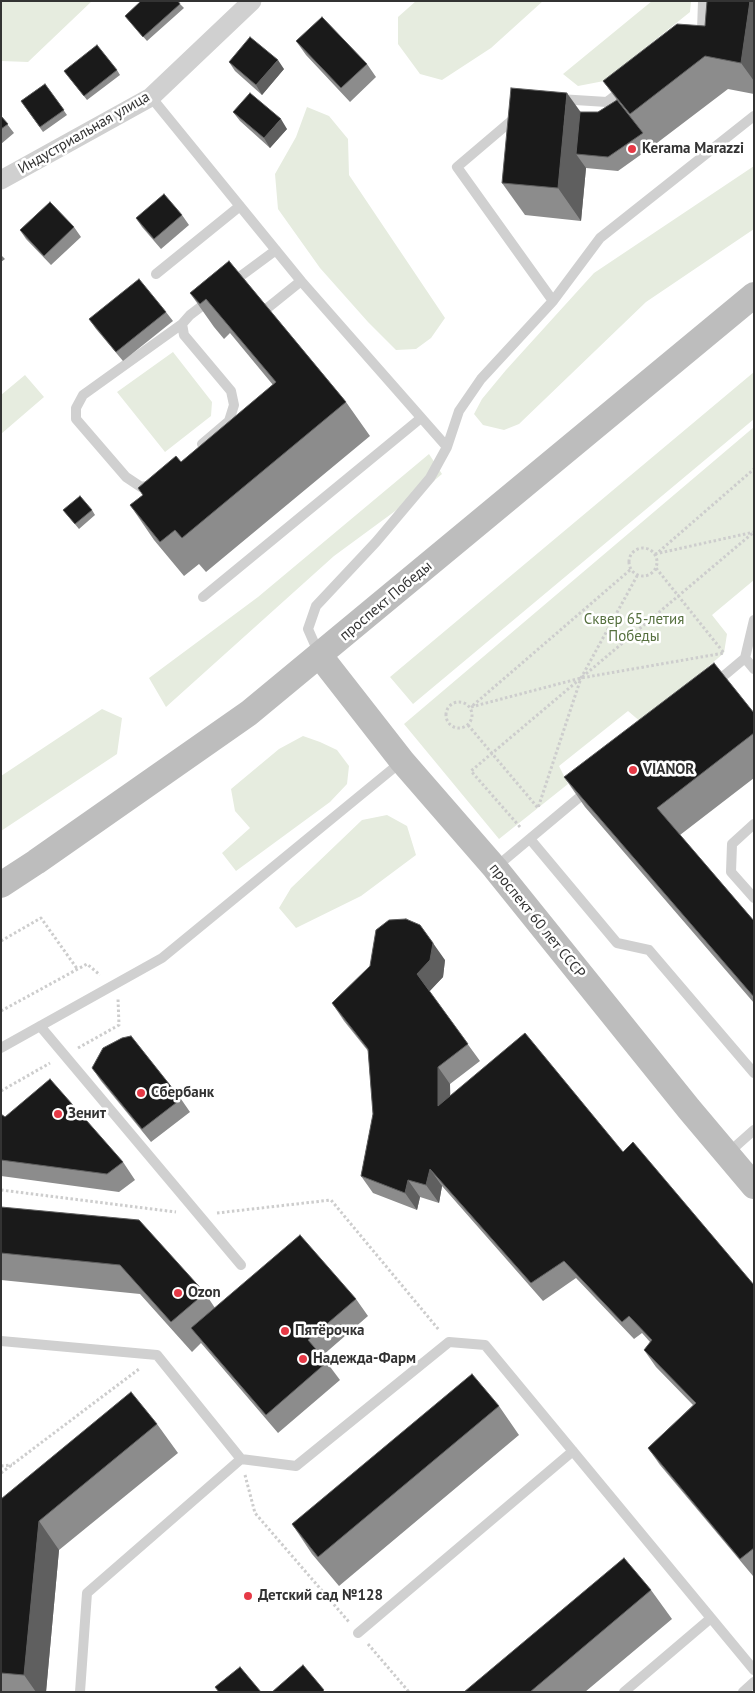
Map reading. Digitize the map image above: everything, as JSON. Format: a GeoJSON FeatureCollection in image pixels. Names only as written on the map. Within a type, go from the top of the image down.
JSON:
{"type":"FeatureCollection","features":[{"type":"Feature","properties":{"kind":"main road","name":"проспект Победы"},"geometry":{"type":"LineString","coordinates":[[1,885],[249,713],[754,295]]}},
{"type":"Feature","properties":{"kind":"main road","name":"проспект 60 лет СССР"},"geometry":{"type":"LineString","coordinates":[[320,656],[402,761],[494,868],[754,1186]]}},
{"type":"Feature","properties":{"kind":"street","name":"Индустриальная улица"},"geometry":{"type":"LineString","coordinates":[[1,180],[151,97],[252,1]]}},
{"type":"Feature","properties":{"kind":"lane"},"geometry":{"type":"LineString","coordinates":[[686,43],[702,31],[703,1]]}},
{"type":"Feature","properties":{"kind":"lane"},"geometry":{"type":"LineString","coordinates":[[549,98],[607,102],[631,84]]}},
{"type":"Feature","properties":{"kind":"lane"},"geometry":{"type":"LineString","coordinates":[[151,97],[301,281],[447,447]]}},
{"type":"Feature","properties":{"kind":"lane"},"geometry":{"type":"LineString","coordinates":[[524,110],[457,167],[553,301]]}},
{"type":"Feature","properties":{"kind":"lane"},"geometry":{"type":"LineString","coordinates":[[320,656],[308,630],[316,606],[376,542],[430,478],[447,447],[459,411],[481,379],[553,301],[600,238],[754,116]]}},
{"type":"Feature","properties":{"kind":"lane"},"geometry":{"type":"LineString","coordinates":[[156,274],[240,206]]}},
{"type":"Feature","properties":{"kind":"lane"},"geometry":{"type":"LineString","coordinates":[[162,478],[154,485],[140,487],[126,477],[76,419],[76,408],[83,395],[182,324],[190,315],[276,250]]}},
{"type":"Feature","properties":{"kind":"lane"},"geometry":{"type":"LineString","coordinates":[[264,310],[301,281]]}},
{"type":"Feature","properties":{"kind":"lane"},"geometry":{"type":"LineString","coordinates":[[182,324],[184,335],[231,390],[234,404],[229,421],[192,453]]}},
{"type":"Feature","properties":{"kind":"lane"},"geometry":{"type":"LineString","coordinates":[[203,597],[421,418]]}},
{"type":"Feature","properties":{"kind":"lane"},"geometry":{"type":"LineString","coordinates":[[708,689],[744,658],[754,620]]}},
{"type":"Feature","properties":{"kind":"lane"},"geometry":{"type":"LineString","coordinates":[[744,658],[754,669]]}},
{"type":"Feature","properties":{"kind":"lane"},"geometry":{"type":"LineString","coordinates":[[1,1048],[162,958],[402,761]]}},
{"type":"Feature","properties":{"kind":"lane"},"geometry":{"type":"LineString","coordinates":[[494,868],[597,783]]}},
{"type":"Feature","properties":{"kind":"lane"},"geometry":{"type":"LineString","coordinates":[[754,824],[732,844],[731,872],[754,898]]}},
{"type":"Feature","properties":{"kind":"lane"},"geometry":{"type":"LineString","coordinates":[[530,839],[617,943],[649,950],[754,1073]]}},
{"type":"Feature","properties":{"kind":"lane"},"geometry":{"type":"LineString","coordinates":[[40,1026],[241,1265]]}},
{"type":"Feature","properties":{"kind":"lane"},"geometry":{"type":"LineString","coordinates":[[727,1154],[754,1130]]}},
{"type":"Feature","properties":{"kind":"lane"},"geometry":{"type":"LineString","coordinates":[[1,1341],[157,1356],[242,1459],[296,1466],[449,1342],[485,1345],[754,1670]]}},
{"type":"Feature","properties":{"kind":"lane"},"geometry":{"type":"LineString","coordinates":[[358,1633],[573,1451]]}},
{"type":"Feature","properties":{"kind":"lane"},"geometry":{"type":"LineString","coordinates":[[80,1692],[87,1593],[242,1459]]}},
{"type":"Feature","properties":{"kind":"lane"},"geometry":{"type":"LineString","coordinates":[[624,1692],[711,1618]]}},
{"type":"Feature","properties":{"kind":"lane"},"geometry":{"type":"LineString","coordinates":[[743,1692],[754,1682]]}},
{"type":"Feature","properties":{"kind":"path"},"geometry":{"type":"LineString","coordinates":[[655,555],[754,469]]}},
{"type":"Feature","properties":{"kind":"path"},"geometry":{"type":"LineString","coordinates":[[655,555],[754,532]]}},
{"type":"Feature","properties":{"kind":"path"},"geometry":{"type":"LineString","coordinates":[[530,839],[471,771],[754,532]]}},
{"type":"Feature","properties":{"kind":"path"},"geometry":{"type":"LineString","coordinates":[[639,549],[648,549],[655,555],[656,568],[648,576],[638,576],[630,570],[628,562],[632,554],[639,549]]}},
{"type":"Feature","properties":{"kind":"path"},"geometry":{"type":"LineString","coordinates":[[470,707],[581,678],[724,653],[656,568]]}},
{"type":"Feature","properties":{"kind":"path"},"geometry":{"type":"LineString","coordinates":[[470,707],[630,570]]}},
{"type":"Feature","properties":{"kind":"path"},"geometry":{"type":"LineString","coordinates":[[468,725],[538,808],[581,678],[638,576]]}},
{"type":"Feature","properties":{"kind":"path"},"geometry":{"type":"LineString","coordinates":[[463,701],[470,707],[472,716],[468,725],[459,729],[450,726],[445,718],[446,708],[453,702],[463,701]]}},
{"type":"Feature","properties":{"kind":"path"},"geometry":{"type":"LineString","coordinates":[[1,941],[41,918],[78,970]]}},
{"type":"Feature","properties":{"kind":"path"},"geometry":{"type":"LineString","coordinates":[[1,1011],[87,964],[112,986]]}},
{"type":"Feature","properties":{"kind":"path"},"geometry":{"type":"LineString","coordinates":[[1,1190],[198,1215],[331,1200],[449,1342]]}},
{"type":"Feature","properties":{"kind":"path"},"geometry":{"type":"LineString","coordinates":[[1,1473],[157,1356]]}},
{"type":"Feature","properties":{"kind":"path"},"geometry":{"type":"LineString","coordinates":[[242,1459],[255,1513],[409,1692]]}},
{"type":"Feature","properties":{"kind":"path"},"geometry":{"type":"LineString","coordinates":[[1,1466],[13,1465]]}},
{"type":"Feature","properties":{"kind":"green space"},"geometry":{"type":"Polygon","coordinates":[[[1,1],[92,1],[28,62],[1,61],[1,1]]]}},
{"type":"Feature","properties":{"kind":"green space"},"geometry":{"type":"Polygon","coordinates":[[[416,1],[543,1],[491,48],[442,80],[420,74],[398,44],[398,17],[416,1]]]}},
{"type":"Feature","properties":{"kind":"green space"},"geometry":{"type":"Polygon","coordinates":[[[652,1],[691,1],[690,12],[604,81],[578,86],[563,74],[652,1]]]}},
{"type":"Feature","properties":{"kind":"green space"},"geometry":{"type":"Polygon","coordinates":[[[307,107],[329,116],[348,139],[349,175],[445,318],[431,338],[416,349],[396,350],[368,322],[320,268],[278,209],[275,174],[296,137],[307,107]]]}},
{"type":"Feature","properties":{"kind":"green space"},"geometry":{"type":"Polygon","coordinates":[[[754,166],[754,229],[646,302],[519,424],[504,430],[483,425],[474,414],[482,399],[594,273],[754,166]]]}},
{"type":"Feature","properties":{"kind":"green space"},"geometry":{"type":"Polygon","coordinates":[[[173,352],[212,402],[211,416],[165,452],[117,392],[173,352]]]}},
{"type":"Feature","properties":{"kind":"green space","name":"Сквер 65-летия Победы"},"geometry":{"type":"Polygon","coordinates":[[[754,372],[754,419],[413,704],[390,677],[754,372]]]}},
{"type":"Feature","properties":{"kind":"green space"},"geometry":{"type":"Polygon","coordinates":[[[25,375],[44,397],[1,434],[1,395],[25,375]]]}},
{"type":"Feature","properties":{"kind":"green space","name":"Сквер 65-летия Победы"},"geometry":{"type":"Polygon","coordinates":[[[754,427],[754,580],[712,615],[727,634],[724,653],[642,723],[628,711],[559,766],[568,784],[499,839],[404,724],[754,427]]]}},
{"type":"Feature","properties":{"kind":"green space"},"geometry":{"type":"Polygon","coordinates":[[[429,454],[442,474],[417,495],[334,556],[166,707],[149,678],[258,597],[429,454]]]}},
{"type":"Feature","properties":{"kind":"green space"},"geometry":{"type":"Polygon","coordinates":[[[102,709],[122,718],[117,754],[1,831],[1,776],[102,709]]]}},
{"type":"Feature","properties":{"kind":"green space"},"geometry":{"type":"Polygon","coordinates":[[[303,736],[337,750],[349,766],[347,784],[330,802],[236,871],[222,853],[250,828],[235,811],[231,789],[279,749],[303,736]]]}},
{"type":"Feature","properties":{"kind":"green space"},"geometry":{"type":"Polygon","coordinates":[[[387,815],[407,826],[416,855],[361,896],[296,928],[279,908],[291,888],[362,820],[387,815]]]}},
{"type":"Feature","properties":{"kind":"building"},"geometry":{"type":"Polygon","coordinates":[[[141,1],[178,1],[180,4],[143,37],[125,16],[141,1]]]}},
{"type":"Feature","properties":{"kind":"building"},"geometry":{"type":"Polygon","coordinates":[[[707,1],[750,1],[741,63],[705,56],[630,114],[603,81],[677,24],[705,26],[707,1]]]}},
{"type":"Feature","properties":{"kind":"building"},"geometry":{"type":"Polygon","coordinates":[[[322,17],[367,64],[341,88],[296,41],[322,17]]]}},
{"type":"Feature","properties":{"kind":"building"},"geometry":{"type":"Polygon","coordinates":[[[250,37],[278,60],[256,85],[229,62],[250,37]]]}},
{"type":"Feature","properties":{"kind":"building"},"geometry":{"type":"Polygon","coordinates":[[[97,45],[117,70],[84,96],[64,71],[97,45]]]}},
{"type":"Feature","properties":{"kind":"building"},"geometry":{"type":"Polygon","coordinates":[[[45,84],[64,110],[40,127],[21,101],[45,84]]]}},
{"type":"Feature","properties":{"kind":"building"},"geometry":{"type":"Polygon","coordinates":[[[511,88],[567,93],[558,188],[502,183],[511,88]]]}},
{"type":"Feature","properties":{"kind":"building"},"geometry":{"type":"Polygon","coordinates":[[[250,93],[281,119],[264,138],[233,112],[250,93]]]}},
{"type":"Feature","properties":{"kind":"building"},"geometry":{"type":"Polygon","coordinates":[[[617,100],[643,133],[608,157],[576,154],[580,112],[598,112],[617,100]]]}},
{"type":"Feature","properties":{"kind":"building"},"geometry":{"type":"Polygon","coordinates":[[[1,116],[8,124],[1,129],[1,116]]]}},
{"type":"Feature","properties":{"kind":"building"},"geometry":{"type":"Polygon","coordinates":[[[164,194],[182,215],[154,239],[136,218],[164,194]]]}},
{"type":"Feature","properties":{"kind":"building"},"geometry":{"type":"Polygon","coordinates":[[[50,202],[74,227],[44,256],[20,230],[50,202]]]}},
{"type":"Feature","properties":{"kind":"building"},"geometry":{"type":"Polygon","coordinates":[[[229,261],[346,402],[182,538],[175,530],[160,542],[130,505],[143,495],[138,488],[176,456],[181,462],[276,382],[206,299],[200,304],[190,293],[229,261]]]}},
{"type":"Feature","properties":{"kind":"building"},"geometry":{"type":"Polygon","coordinates":[[[139,279],[166,312],[116,352],[89,319],[139,279]]]}},
{"type":"Feature","properties":{"kind":"building"},"geometry":{"type":"Polygon","coordinates":[[[80,496],[92,510],[75,524],[63,510],[80,496]]]}},
{"type":"Feature","properties":{"kind":"building"},"geometry":{"type":"Polygon","coordinates":[[[714,663],[754,713],[754,733],[657,808],[754,921],[754,997],[564,777],[714,663]]]}},
{"type":"Feature","properties":{"kind":"building"},"geometry":{"type":"Polygon","coordinates":[[[406,919],[420,925],[433,943],[430,960],[417,974],[468,1044],[438,1067],[438,1106],[525,1033],[623,1152],[633,1142],[754,1285],[754,1548],[740,1559],[648,1448],[696,1403],[644,1350],[652,1340],[629,1316],[622,1322],[564,1261],[531,1283],[430,1169],[426,1185],[408,1180],[405,1193],[361,1176],[373,1114],[368,1049],[332,1003],[370,966],[376,930],[389,920],[406,919]]]}},
{"type":"Feature","properties":{"kind":"building"},"geometry":{"type":"Polygon","coordinates":[[[131,1036],[181,1099],[142,1129],[92,1068],[103,1048],[122,1038],[131,1036]]]}},
{"type":"Feature","properties":{"kind":"building"},"geometry":{"type":"Polygon","coordinates":[[[50,1079],[123,1162],[107,1174],[1,1160],[1,1114],[5,1117],[50,1079]]]}},
{"type":"Feature","properties":{"kind":"building"},"geometry":{"type":"Polygon","coordinates":[[[1,1207],[139,1220],[205,1293],[171,1322],[120,1265],[1,1253],[1,1207]]]}},
{"type":"Feature","properties":{"kind":"building","name":"Пятёрочка"},"geometry":{"type":"Polygon","coordinates":[[[300,1235],[356,1299],[308,1340],[327,1362],[266,1415],[191,1328],[300,1235]]]}},
{"type":"Feature","properties":{"kind":"building"},"geometry":{"type":"Polygon","coordinates":[[[472,1374],[499,1406],[318,1557],[292,1524],[472,1374]]]}},
{"type":"Feature","properties":{"kind":"building"},"geometry":{"type":"Polygon","coordinates":[[[131,1392],[157,1424],[39,1521],[24,1675],[1,1673],[1,1499],[131,1392]]]}},
{"type":"Feature","properties":{"kind":"building"},"geometry":{"type":"Polygon","coordinates":[[[624,1558],[651,1590],[530,1692],[464,1692],[624,1558]]]}},
{"type":"Feature","properties":{"kind":"building"},"geometry":{"type":"Polygon","coordinates":[[[303,1665],[324,1690],[322,1692],[272,1692],[303,1665]]]}},
{"type":"Feature","properties":{"kind":"building"},"geometry":{"type":"Polygon","coordinates":[[[240,1667],[261,1692],[219,1692],[215,1687],[240,1667]]]}},
{"type":"Feature","properties":{"kind":"place","name":"Kerama Marazzi"},"geometry":{"type":"Point","coordinates":[632,149]}},
{"type":"Feature","properties":{"kind":"place","name":"VIANOR"},"geometry":{"type":"Point","coordinates":[633,770]}},
{"type":"Feature","properties":{"kind":"place","name":"Сбербанк"},"geometry":{"type":"Point","coordinates":[141,1093]}},
{"type":"Feature","properties":{"kind":"place","name":"Зенит"},"geometry":{"type":"Point","coordinates":[58,1114]}},
{"type":"Feature","properties":{"kind":"place","name":"Ozon"},"geometry":{"type":"Point","coordinates":[178,1293]}},
{"type":"Feature","properties":{"kind":"place","name":"Пятёрочка"},"geometry":{"type":"Point","coordinates":[285,1331]}},
{"type":"Feature","properties":{"kind":"place","name":"Надежда-Фарм"},"geometry":{"type":"Point","coordinates":[303,1359]}},
{"type":"Feature","properties":{"kind":"place","name":"Детский сад №128"},"geometry":{"type":"Point","coordinates":[248,1596]}}]}
